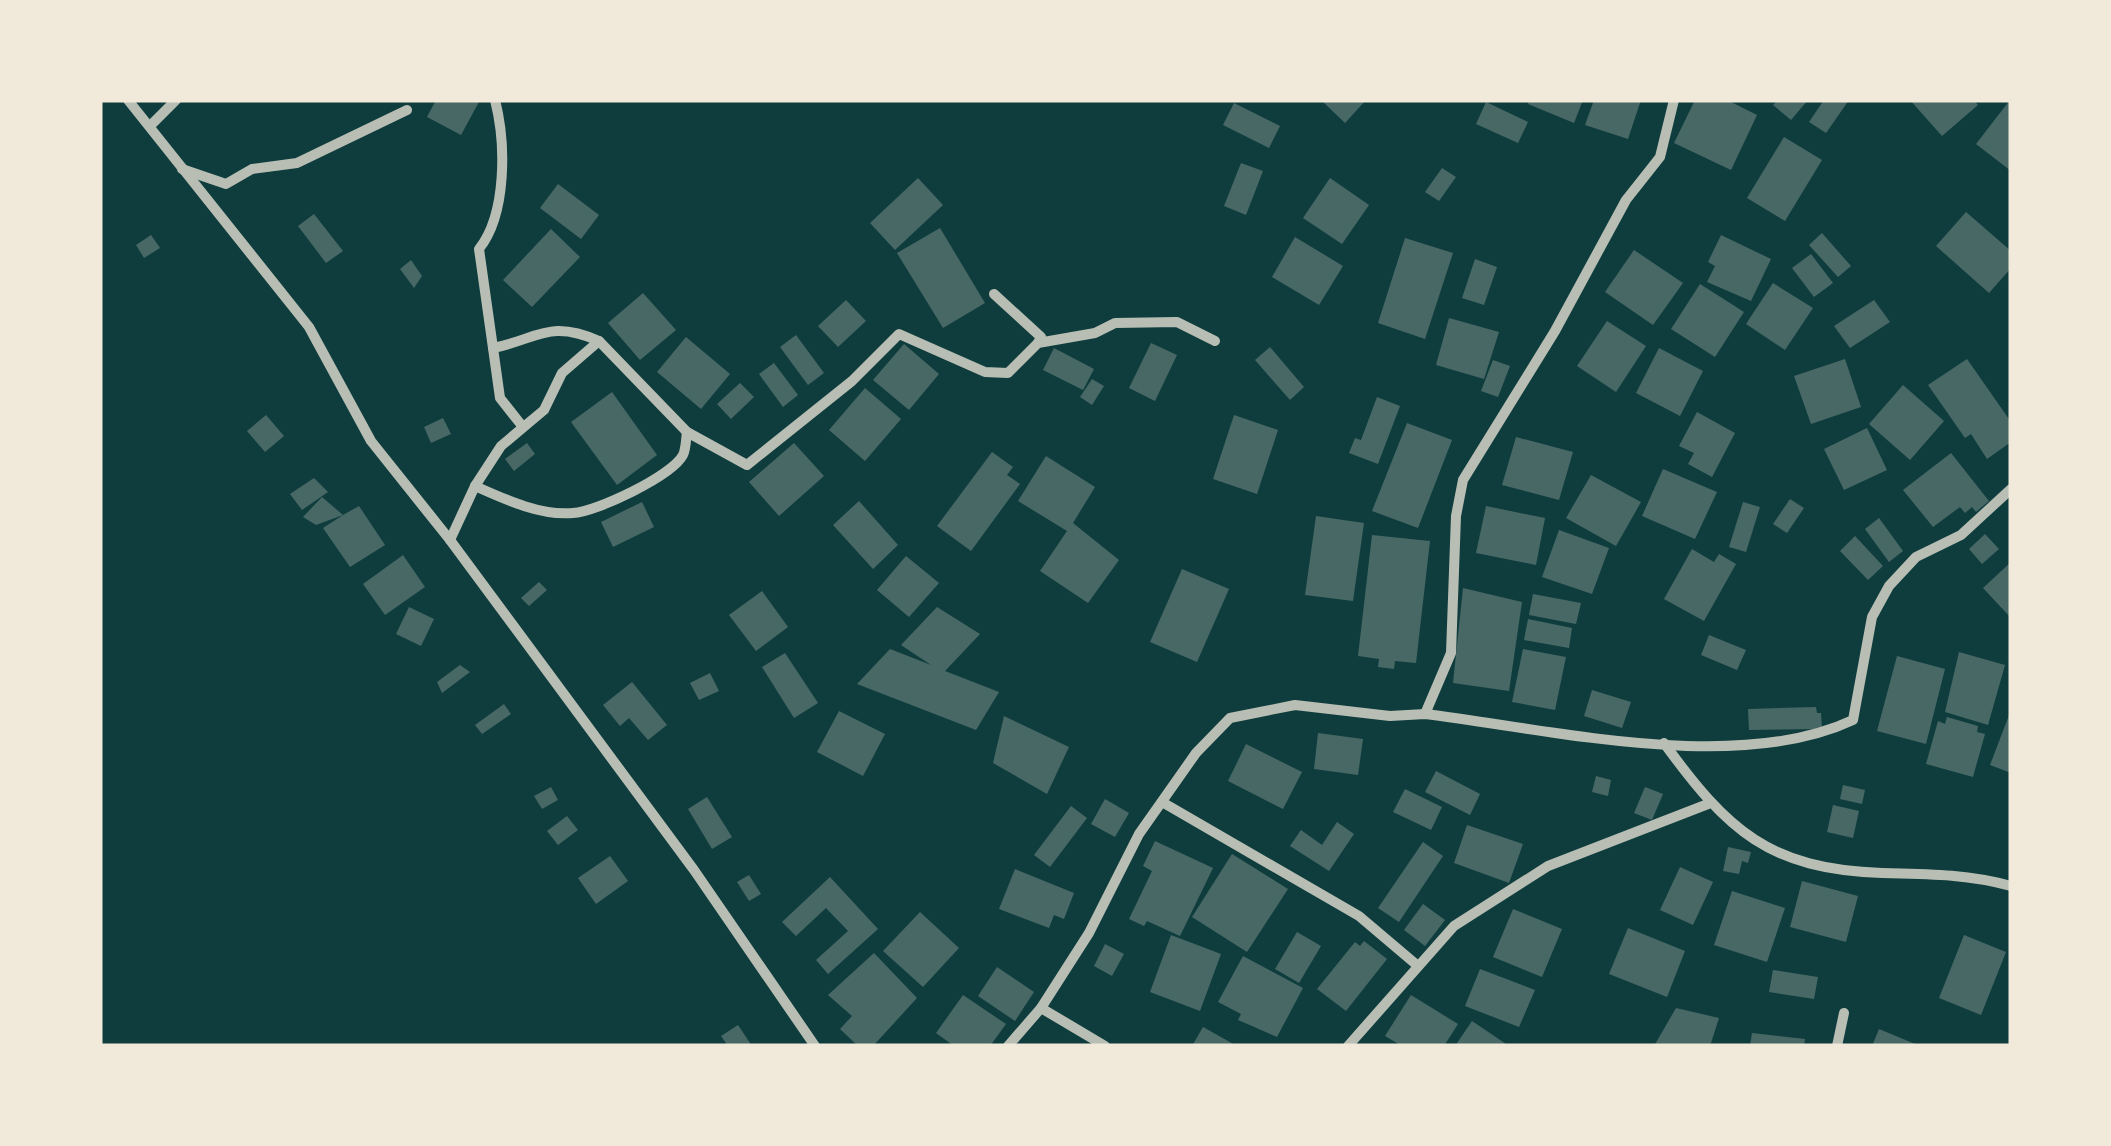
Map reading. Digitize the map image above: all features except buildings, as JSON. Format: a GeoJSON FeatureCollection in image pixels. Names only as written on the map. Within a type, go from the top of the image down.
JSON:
{"type":"FeatureCollection","features":[{"type":"Feature","properties":{"kind":"street"},"geometry":{"type":"LineString","coordinates":[[128,100],[310,327],[371,441],[450,540],[694,870],[815,1046]]}},
{"type":"Feature","properties":{"kind":"street"},"geometry":{"type":"LineString","coordinates":[[150,126],[176,100]]}},
{"type":"Feature","properties":{"kind":"street"},"geometry":{"type":"LineString","coordinates":[[496,100],[500,119],[497,208],[491,234],[478,249],[500,398],[523,427]]}},
{"type":"Feature","properties":{"kind":"street"},"geometry":{"type":"LineString","coordinates":[[1425,714],[1451,653],[1456,516],[1463,480],[1555,331],[1626,200],[1660,157],[1674,100]]}},
{"type":"Feature","properties":{"kind":"street"},"geometry":{"type":"LineString","coordinates":[[181,168],[226,184],[252,169],[298,163],[406,110]]}},
{"type":"Feature","properties":{"kind":"street"},"geometry":{"type":"LineString","coordinates":[[494,348],[514,344],[534,332],[582,333],[599,341],[687,432],[747,465],[852,381],[899,334],[985,372],[1008,373],[1041,337],[1033,325],[994,294]]}},
{"type":"Feature","properties":{"kind":"street"},"geometry":{"type":"LineString","coordinates":[[1038,343],[1096,333],[1115,323],[1177,322],[1215,341]]}},
{"type":"Feature","properties":{"kind":"street"},"geometry":{"type":"LineString","coordinates":[[450,540],[475,486],[501,446],[544,410],[562,373],[599,341]]}},
{"type":"Feature","properties":{"kind":"street"},"geometry":{"type":"LineString","coordinates":[[475,486],[519,505],[574,514],[629,493],[668,470],[683,455],[687,432]]}},
{"type":"Feature","properties":{"kind":"street"},"geometry":{"type":"LineString","coordinates":[[1008,1046],[1041,1008],[1162,802],[1196,753],[1230,718],[1295,704],[1390,716],[1425,714],[1708,750],[1832,730],[1852,720],[1872,618],[1888,586],[1916,557],[1961,535],[2011,489]]}},
{"type":"Feature","properties":{"kind":"street"},"geometry":{"type":"LineString","coordinates":[[1664,744],[1708,804],[1749,839],[1805,862],[1876,872],[1971,875],[2011,886]]}},
{"type":"Feature","properties":{"kind":"street"},"geometry":{"type":"LineString","coordinates":[[1162,802],[1359,916],[1418,966]]}},
{"type":"Feature","properties":{"kind":"street"},"geometry":{"type":"LineString","coordinates":[[1348,1046],[1454,926],[1548,866],[1708,804]]}},
{"type":"Feature","properties":{"kind":"street"},"geometry":{"type":"LineString","coordinates":[[1041,1008],[1105,1046]]}},
{"type":"Feature","properties":{"kind":"street"},"geometry":{"type":"LineString","coordinates":[[1836,1046],[1844,1013]]}}]}
